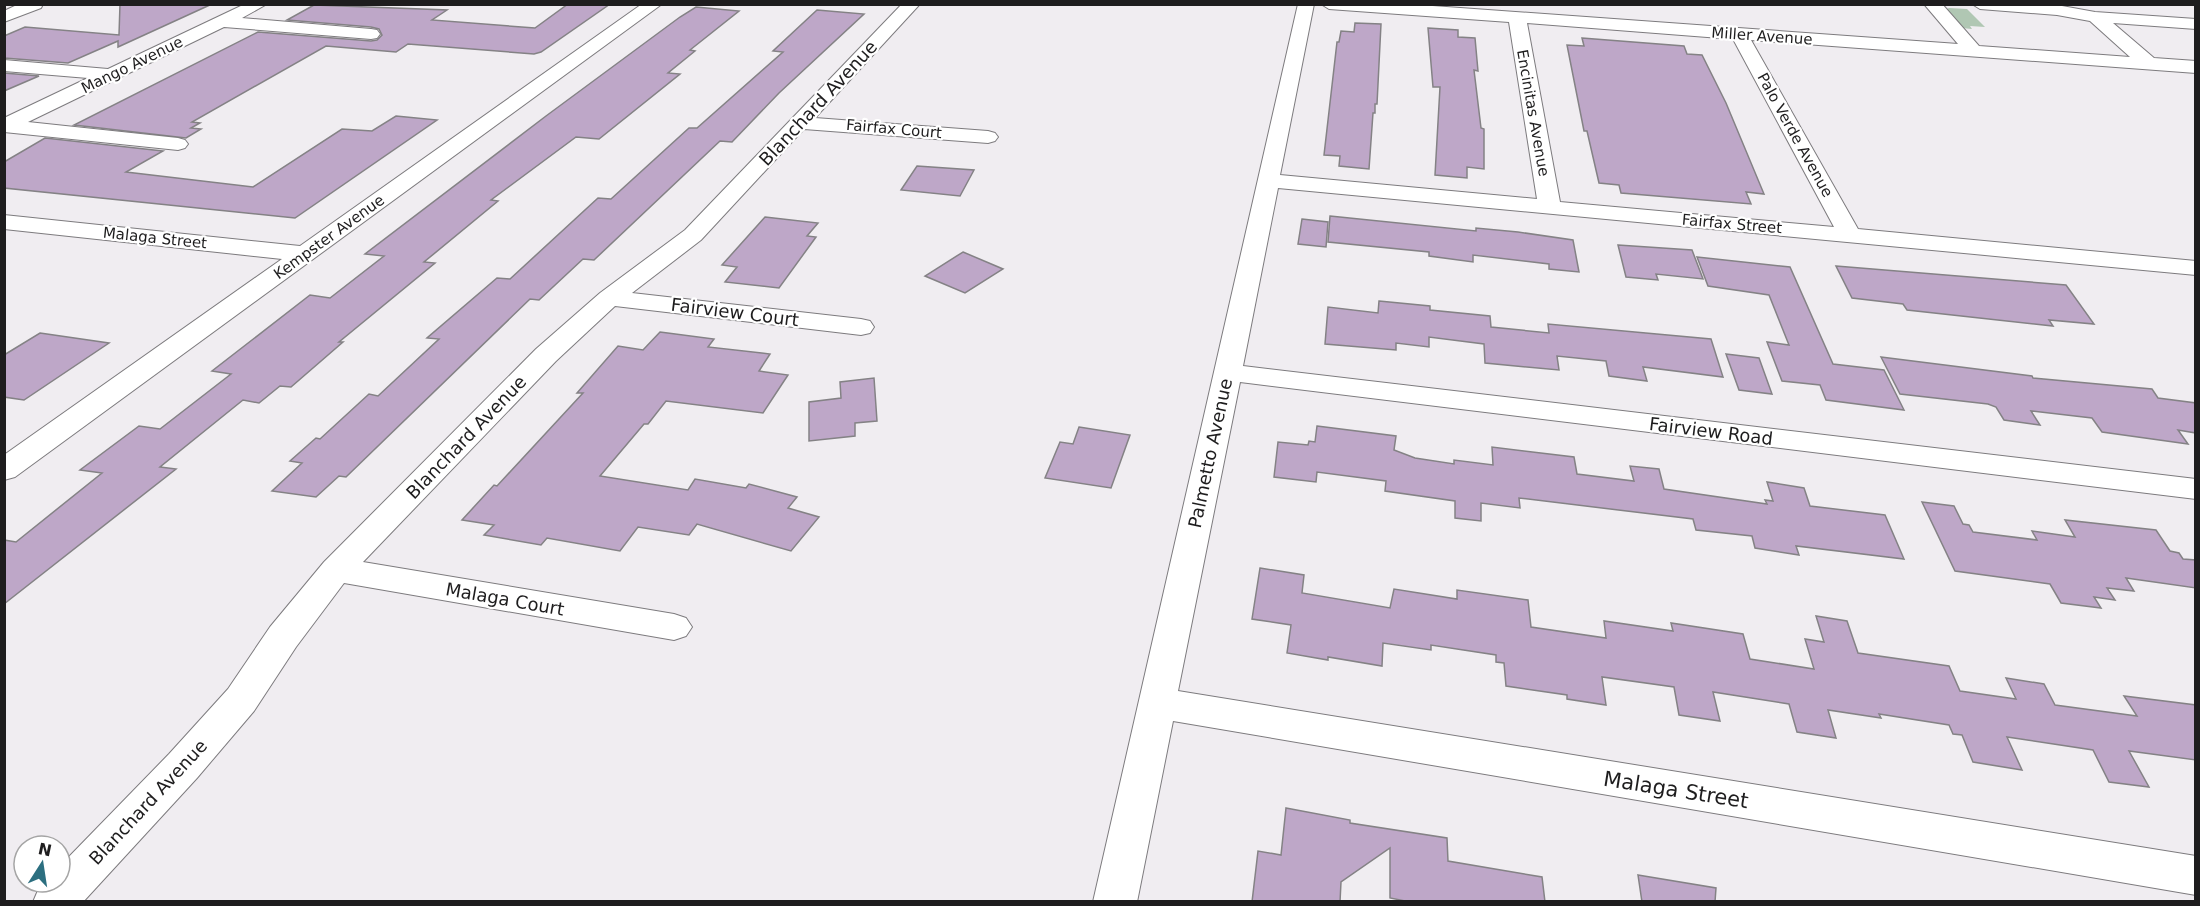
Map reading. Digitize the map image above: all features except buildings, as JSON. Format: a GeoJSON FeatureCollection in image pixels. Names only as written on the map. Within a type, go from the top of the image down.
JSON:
{"type":"FeatureCollection","features":[{"type":"Feature","properties":{"kind":"street"},"geometry":{"type":"LineString","coordinates":[[4,17],[35,4]]}},
{"type":"Feature","properties":{"kind":"street","name":"Mango Avenue"},"geometry":{"type":"LineString","coordinates":[[5,126],[259,4]]}},
{"type":"Feature","properties":{"kind":"street","name":"Kempster Avenue"},"geometry":{"type":"LineString","coordinates":[[4,470],[654,4]]}},
{"type":"Feature","properties":{"kind":"street","name":"Blanchard Avenue"},"geometry":{"type":"LineString","coordinates":[[54,902],[183,766],[241,700],[283,637],[336,570],[546,355],[609,298],[693,234],[912,4]]}},
{"type":"Feature","properties":{"kind":"street","name":"Palmetto Avenue"},"geometry":{"type":"LineString","coordinates":[[1115,902],[1306,4]]}},
{"type":"Feature","properties":{"kind":"street","name":"Miller Avenue"},"geometry":{"type":"LineString","coordinates":[[1329,4],[2196,67]]}},
{"type":"Feature","properties":{"kind":"street"},"geometry":{"type":"LineString","coordinates":[[1932,4],[1974,51]]}},
{"type":"Feature","properties":{"kind":"street"},"geometry":{"type":"LineString","coordinates":[[1980,4],[2056,10],[2095,17],[2196,24]]}},
{"type":"Feature","properties":{"kind":"street"},"geometry":{"type":"LineString","coordinates":[[2196,13],[2184,18],[2196,24]]}},
{"type":"Feature","properties":{"kind":"street"},"geometry":{"type":"LineString","coordinates":[[2095,17],[2148,63]]}},
{"type":"Feature","properties":{"kind":"street","name":"Encinitas Avenue"},"geometry":{"type":"LineString","coordinates":[[1517,18],[1550,207]]}},
{"type":"Feature","properties":{"kind":"street"},"geometry":{"type":"LineString","coordinates":[[224,22],[371,34]]}},
{"type":"Feature","properties":{"kind":"street","name":"Palo Verde Avenue"},"geometry":{"type":"LineString","coordinates":[[1739,34],[1850,236]]}},
{"type":"Feature","properties":{"kind":"street"},"geometry":{"type":"LineString","coordinates":[[2118,37],[2151,39]]}},
{"type":"Feature","properties":{"kind":"street"},"geometry":{"type":"LineString","coordinates":[[4,65],[111,75]]}},
{"type":"Feature","properties":{"kind":"street","name":"Fairfax Court"},"geometry":{"type":"LineString","coordinates":[[801,123],[988,137]]}},
{"type":"Feature","properties":{"kind":"street"},"geometry":{"type":"LineString","coordinates":[[5,126],[178,144]]}},
{"type":"Feature","properties":{"kind":"street","name":"Fairfax Street"},"geometry":{"type":"LineString","coordinates":[[1269,181],[2196,268]]}},
{"type":"Feature","properties":{"kind":"street","name":"Malaga Street"},"geometry":{"type":"LineString","coordinates":[[4,222],[305,254]]}},
{"type":"Feature","properties":{"kind":"street","name":"Fairview Court"},"geometry":{"type":"LineString","coordinates":[[609,298],[861,327]]}},
{"type":"Feature","properties":{"kind":"street","name":"Fairview Road"},"geometry":{"type":"LineString","coordinates":[[1227,372],[2196,489]]}},
{"type":"Feature","properties":{"kind":"street","name":"Malaga Court"},"geometry":{"type":"LineString","coordinates":[[336,570],[674,627]]}},
{"type":"Feature","properties":{"kind":"street","name":"Malaga Street"},"geometry":{"type":"LineString","coordinates":[[1157,703],[2196,876]]}},
{"type":"Feature","properties":{"kind":"green space"},"geometry":{"type":"Polygon","coordinates":[[[1967,9],[1985,27],[1962,28],[1944,10],[1967,9]]]}}]}
